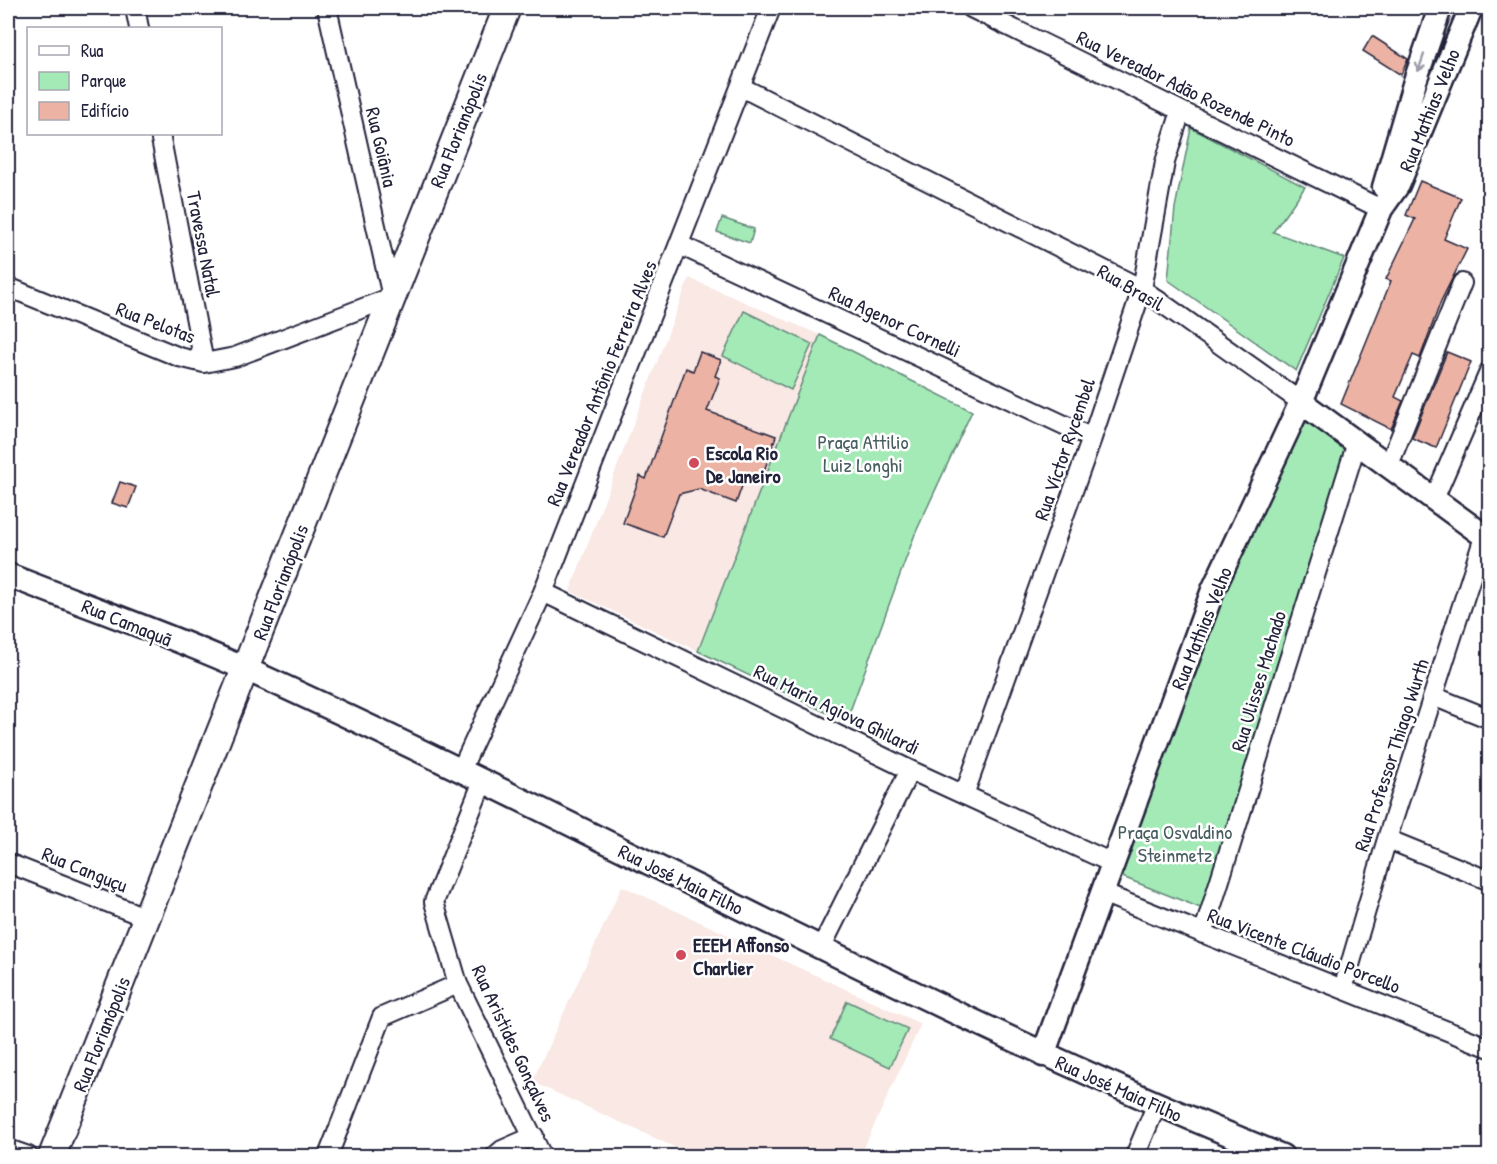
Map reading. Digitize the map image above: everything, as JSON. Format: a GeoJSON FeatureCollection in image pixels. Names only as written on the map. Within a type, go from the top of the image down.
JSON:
{"type":"FeatureCollection","features":[{"type":"Feature","properties":{"kind":"main road","name":"Rua Florianópolis"},"geometry":{"type":"LineString","coordinates":[[52,1156],[507,8]]}},
{"type":"Feature","properties":{"kind":"street"},"geometry":{"type":"LineString","coordinates":[[135,8],[139,27]]}},
{"type":"Feature","properties":{"kind":"street","name":"Rua Goiânia"},"geometry":{"type":"LineString","coordinates":[[327,8],[392,297]]}},
{"type":"Feature","properties":{"kind":"street","name":"Rua Vereador Antônio Ferreira Alves"},"geometry":{"type":"LineString","coordinates":[[461,770],[543,592],[771,8]]}},
{"type":"Feature","properties":{"kind":"street","name":"Rua Vereador Adão Rozende Pinto"},"geometry":{"type":"LineString","coordinates":[[971,8],[1381,209]]}},
{"type":"Feature","properties":{"kind":"street","name":"Rua Mathias Velho"},"geometry":{"type":"LineString","coordinates":[[1381,209],[1385,184],[1412,92],[1440,8]]}},
{"type":"Feature","properties":{"kind":"street","name":"Rua Mathias Velho"},"geometry":{"type":"LineString","coordinates":[[1043,1055],[1213,590],[1301,402],[1381,209],[1398,185],[1469,10]]}},
{"type":"Feature","properties":{"kind":"street","name":"Rua Brasil"},"geometry":{"type":"LineString","coordinates":[[741,87],[1142,289],[1389,465],[1487,538]]}},
{"type":"Feature","properties":{"kind":"street","name":"Rua Víctor Rycembel"},"geometry":{"type":"LineString","coordinates":[[964,795],[1092,438],[1142,289],[1165,162],[1181,111]]}},
{"type":"Feature","properties":{"kind":"street","name":"Travessa Natal"},"geometry":{"type":"LineString","coordinates":[[160,135],[204,363]]}},
{"type":"Feature","properties":{"kind":"street","name":"Rua Agenor Cornelli"},"geometry":{"type":"LineString","coordinates":[[680,245],[1092,438]]}},
{"type":"Feature","properties":{"kind":"street"},"geometry":{"type":"LineString","coordinates":[[1389,465],[1462,283]]}},
{"type":"Feature","properties":{"kind":"street","name":"Rua Pelotas"},"geometry":{"type":"LineString","coordinates":[[8,286],[179,357],[204,363],[235,357],[392,297]]}},
{"type":"Feature","properties":{"kind":"street"},"geometry":{"type":"LineString","coordinates":[[1434,499],[1490,370]]}},
{"type":"Feature","properties":{"kind":"street","name":"Rua Ulisses Machado"},"geometry":{"type":"LineString","coordinates":[[1203,934],[1357,442]]}},
{"type":"Feature","properties":{"kind":"street","name":"Rua Professor Thiago Wurth"},"geometry":{"type":"LineString","coordinates":[[1343,989],[1387,839],[1487,538]]}},
{"type":"Feature","properties":{"kind":"street","name":"Rua Camaquã"},"geometry":{"type":"LineString","coordinates":[[8,575],[246,669]]}},
{"type":"Feature","properties":{"kind":"street","name":"Rua Maria Agiova Ghilardi"},"geometry":{"type":"LineString","coordinates":[[543,592],[910,770],[1112,862]]}},
{"type":"Feature","properties":{"kind":"street","name":"Rua José Maia Filho"},"geometry":{"type":"LineString","coordinates":[[246,669],[461,770],[1043,1055],[1156,1106],[1282,1156]]}},
{"type":"Feature","properties":{"kind":"street"},"geometry":{"type":"LineString","coordinates":[[1433,696],[1490,719]]}},
{"type":"Feature","properties":{"kind":"street"},"geometry":{"type":"LineString","coordinates":[[821,948],[910,770]]}},
{"type":"Feature","properties":{"kind":"street","name":"Rua Aristides Gonçalves"},"geometry":{"type":"LineString","coordinates":[[483,781],[434,902],[458,984],[542,1156]]}},
{"type":"Feature","properties":{"kind":"street"},"geometry":{"type":"LineString","coordinates":[[1387,839],[1490,881]]}},
{"type":"Feature","properties":{"kind":"street","name":"Rua Canguçu"},"geometry":{"type":"LineString","coordinates":[[8,862],[147,918]]}},
{"type":"Feature","properties":{"kind":"street","name":"Rua Vicente Cláudio Porcello"},"geometry":{"type":"LineString","coordinates":[[1102,893],[1490,1048]]}},
{"type":"Feature","properties":{"kind":"street"},"geometry":{"type":"LineString","coordinates":[[328,1156],[382,1017],[458,984]]}},
{"type":"Feature","properties":{"kind":"street"},"geometry":{"type":"LineString","coordinates":[[1135,1156],[1156,1106]]}},
{"type":"Feature","properties":{"kind":"street"},"geometry":{"type":"LineString","coordinates":[[495,1156],[502,1150],[534,1136]]}},
{"type":"Feature","properties":{"kind":"street"},"geometry":{"type":"LineString","coordinates":[[8,1149],[28,1156]]}},
{"type":"Feature","properties":{"kind":"shaded area","name":"Escola Rio De Janeiro"},"geometry":{"type":"Polygon","coordinates":[[[689,278],[820,335],[698,651],[570,591],[689,278]]]}},
{"type":"Feature","properties":{"kind":"shaded area","name":"EEEM Affonso Charlier"},"geometry":{"type":"Polygon","coordinates":[[[622,886],[921,1024],[860,1156],[694,1156],[532,1082],[622,886]]]}},
{"type":"Feature","properties":{"kind":"green space"},"geometry":{"type":"Polygon","coordinates":[[[1191,128],[1305,187],[1273,232],[1344,258],[1296,371],[1168,280],[1175,208],[1191,128]]]}},
{"type":"Feature","properties":{"kind":"green space"},"geometry":{"type":"Polygon","coordinates":[[[722,218],[754,229],[750,243],[717,232],[722,218]]]}},
{"type":"Feature","properties":{"kind":"green space"},"geometry":{"type":"Polygon","coordinates":[[[744,311],[812,344],[791,390],[723,356],[744,311]]]}},
{"type":"Feature","properties":{"kind":"green space","name":"Praça Attilio Luiz Longhi"},"geometry":{"type":"Polygon","coordinates":[[[820,335],[972,411],[915,534],[846,722],[698,651],[820,335]]]}},
{"type":"Feature","properties":{"kind":"green space","name":"Praça Osvaldino Steinmetz"},"geometry":{"type":"Polygon","coordinates":[[[1295,415],[1350,450],[1203,909],[1115,874],[1216,593],[1295,415]]]}},
{"type":"Feature","properties":{"kind":"green space"},"geometry":{"type":"Polygon","coordinates":[[[847,1001],[908,1029],[890,1067],[830,1039],[847,1001]]]}},
{"type":"Feature","properties":{"kind":"building"},"geometry":{"type":"Polygon","coordinates":[[[1372,36],[1408,59],[1401,75],[1363,51],[1372,36]]]}},
{"type":"Feature","properties":{"kind":"building"},"geometry":{"type":"Polygon","coordinates":[[[1420,181],[1461,198],[1444,239],[1467,249],[1441,301],[1420,358],[1413,355],[1395,397],[1403,401],[1391,429],[1341,404],[1391,281],[1386,279],[1415,219],[1406,215],[1420,181]]]}},
{"type":"Feature","properties":{"kind":"building"},"geometry":{"type":"Polygon","coordinates":[[[700,352],[721,360],[715,376],[720,378],[707,411],[776,436],[762,477],[747,472],[736,503],[699,489],[679,494],[663,537],[623,523],[640,476],[646,479],[686,368],[693,371],[700,352]]]}},
{"type":"Feature","properties":{"kind":"building"},"geometry":{"type":"Polygon","coordinates":[[[1447,352],[1471,362],[1436,448],[1412,438],[1447,352]]]}},
{"type":"Feature","properties":{"kind":"building"},"geometry":{"type":"Polygon","coordinates":[[[120,482],[136,487],[128,508],[112,503],[120,482]]]}},
{"type":"Feature","properties":{"kind":"place","name":"Escola Rio De Janeiro"},"geometry":{"type":"Point","coordinates":[694,463]}},
{"type":"Feature","properties":{"kind":"place","name":"EEEM Affonso Charlier"},"geometry":{"type":"Point","coordinates":[681,955]}}]}
